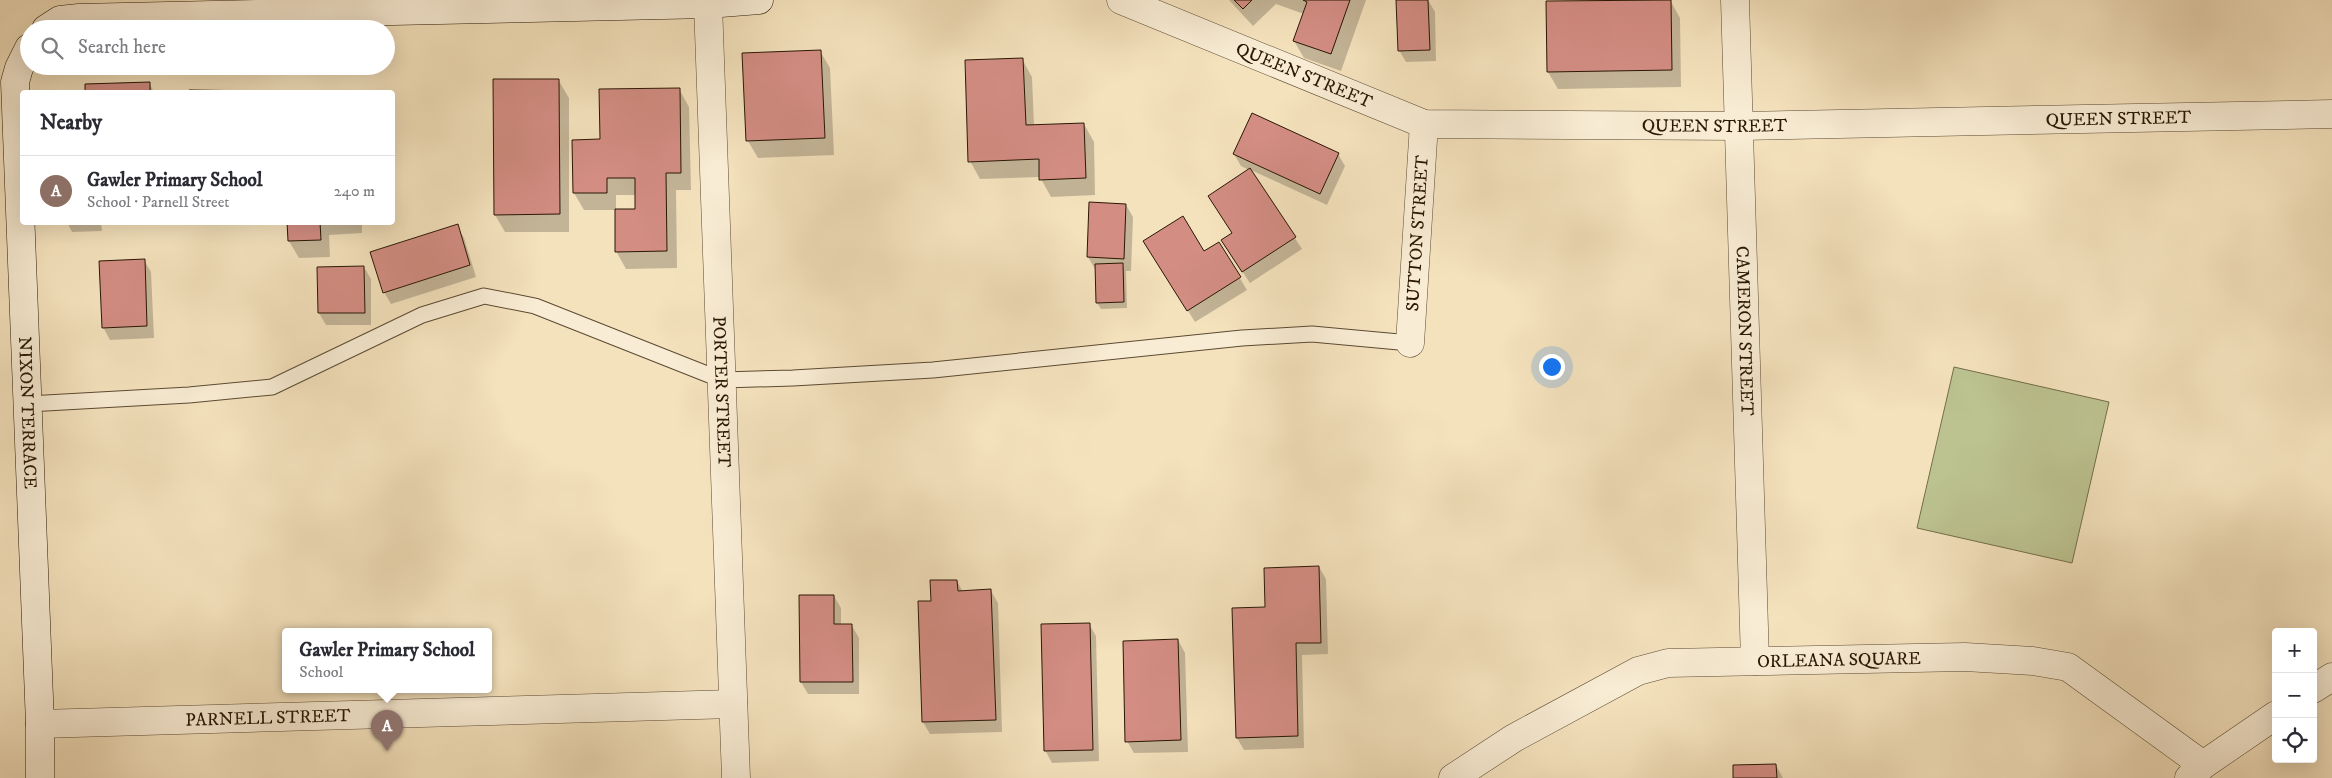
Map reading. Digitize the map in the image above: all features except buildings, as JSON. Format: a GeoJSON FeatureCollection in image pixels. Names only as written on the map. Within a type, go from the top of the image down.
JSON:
{"type":"FeatureCollection","features":[{"type":"Feature","properties":{"kind":"street"},"geometry":{"type":"LineString","coordinates":[[60,20],[79,18],[708,4],[759,0]]}},
{"type":"Feature","properties":{"kind":"street","name":"QUEEN STREET"},"geometry":{"type":"LineString","coordinates":[[1121,0],[1424,124],[1740,126],[2332,114]]}},
{"type":"Feature","properties":{"kind":"street","name":"CAMERON STREET"},"geometry":{"type":"LineString","coordinates":[[1735,0],[1755,662]]}},
{"type":"Feature","properties":{"kind":"street","name":"PORTER STREET"},"geometry":{"type":"LineString","coordinates":[[708,4],[736,778]]}},
{"type":"Feature","properties":{"kind":"street","name":"NIXON TERRACE"},"geometry":{"type":"LineString","coordinates":[[20,66],[15,82],[20,206]]}},
{"type":"Feature","properties":{"kind":"street","name":"SUTTON STREET"},"geometry":{"type":"LineString","coordinates":[[1410,343],[1424,124]]}},
{"type":"Feature","properties":{"kind":"street","name":"NIXON TERRACE"},"geometry":{"type":"LineString","coordinates":[[21,225],[40,724],[40,778]]}},
{"type":"Feature","properties":{"kind":"street","name":"ORLEANA SQUARE"},"geometry":{"type":"LineString","coordinates":[[1453,778],[1514,738],[1638,671],[1668,663],[1965,658],[2033,661],[2068,667],[2196,772]]}},
{"type":"Feature","properties":{"kind":"street"},"geometry":{"type":"LineString","coordinates":[[2317,686],[2332,676]]}},
{"type":"Feature","properties":{"kind":"street","name":"PARNELL STREET"},"geometry":{"type":"LineString","coordinates":[[40,724],[734,704]]}},
{"type":"Feature","properties":{"kind":"street"},"geometry":{"type":"LineString","coordinates":[[2196,772],[2272,718]]}},
{"type":"Feature","properties":{"kind":"lane"},"geometry":{"type":"LineString","coordinates":[[28,404],[189,395],[272,387],[422,315],[484,296],[535,306],[722,380],[933,370],[1160,346],[1312,334],[1410,343]]}},
{"type":"Feature","properties":{"kind":"green space"},"geometry":{"type":"Polygon","coordinates":[[[1954,367],[2109,402],[2072,563],[1917,528],[1954,367]]]}},
{"type":"Feature","properties":{"kind":"place","name":"Gawler Primary School"},"geometry":{"type":"Point","coordinates":[387,751]}}]}
